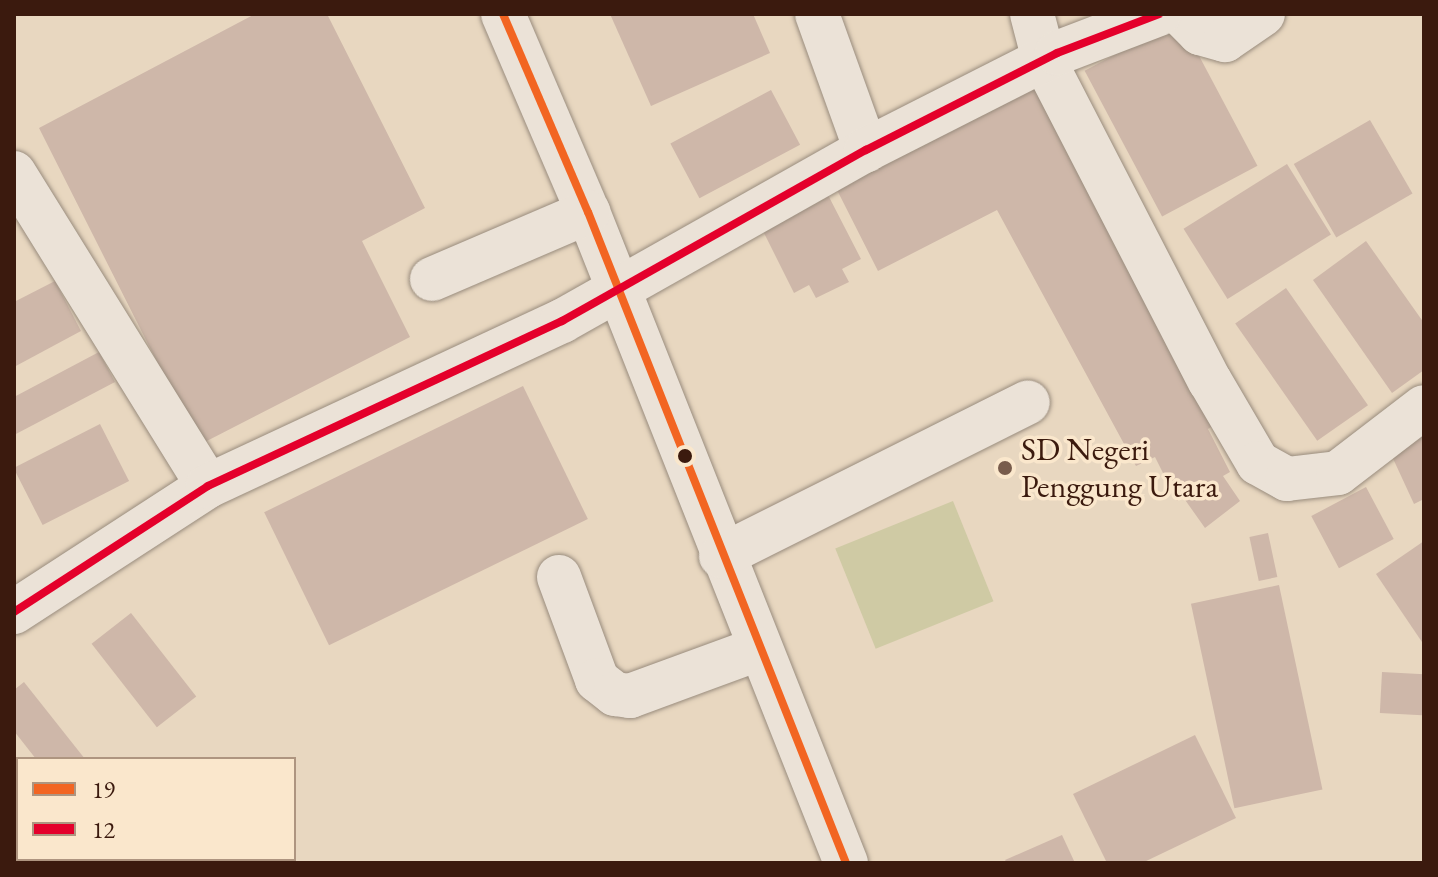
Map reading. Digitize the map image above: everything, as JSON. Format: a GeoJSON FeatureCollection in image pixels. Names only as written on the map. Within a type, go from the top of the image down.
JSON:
{"type":"FeatureCollection","features":[{"type":"Feature","properties":{"kind":"street"},"geometry":{"type":"LineString","coordinates":[[503,14],[588,212],[721,556],[846,863]]}},
{"type":"Feature","properties":{"kind":"street"},"geometry":{"type":"LineString","coordinates":[[817,14],[866,150]]}},
{"type":"Feature","properties":{"kind":"street"},"geometry":{"type":"LineString","coordinates":[[1032,14],[1059,53],[1258,463],[1287,479],[1338,473],[1424,407]]}},
{"type":"Feature","properties":{"kind":"street"},"geometry":{"type":"LineString","coordinates":[[14,612],[208,486],[562,321],[866,150],[1059,53],[1159,14]]}},
{"type":"Feature","properties":{"kind":"street"},"geometry":{"type":"LineString","coordinates":[[1181,14],[1200,33],[1225,40],[1263,14]]}},
{"type":"Feature","properties":{"kind":"street"},"geometry":{"type":"LineString","coordinates":[[14,173],[208,486]]}},
{"type":"Feature","properties":{"kind":"street"},"geometry":{"type":"LineString","coordinates":[[432,279],[588,212]]}},
{"type":"Feature","properties":{"kind":"street"},"geometry":{"type":"LineString","coordinates":[[721,556],[1028,402]]}},
{"type":"Feature","properties":{"kind":"street"},"geometry":{"type":"LineString","coordinates":[[559,577],[597,680],[615,694],[630,696],[758,649]]}},
{"type":"Feature","properties":{"kind":"shaded area"},"geometry":{"type":"Polygon","coordinates":[[[953,501],[993,601],[876,649],[835,549],[953,501]]]}},
{"type":"Feature","properties":{"kind":"building"},"geometry":{"type":"Polygon","coordinates":[[[255,14],[327,14],[425,208],[362,241],[410,337],[199,445],[39,128],[255,14]]]}},
{"type":"Feature","properties":{"kind":"building"},"geometry":{"type":"Polygon","coordinates":[[[610,14],[753,14],[770,53],[651,106],[610,14]]]}},
{"type":"Feature","properties":{"kind":"building"},"geometry":{"type":"Polygon","coordinates":[[[1180,20],[1257,166],[1162,216],[1085,71],[1180,20]]]}},
{"type":"Feature","properties":{"kind":"building"},"geometry":{"type":"Polygon","coordinates":[[[1038,83],[1213,426],[1208,429],[1230,472],[1223,476],[1240,501],[1205,528],[1183,497],[1177,501],[1155,457],[1136,466],[997,210],[878,271],[836,188],[1038,83]]]}},
{"type":"Feature","properties":{"kind":"building"},"geometry":{"type":"Polygon","coordinates":[[[771,90],[800,145],[699,198],[670,144],[771,90]]]}},
{"type":"Feature","properties":{"kind":"building"},"geometry":{"type":"Polygon","coordinates":[[[1370,120],[1412,194],[1336,238],[1294,164],[1370,120]]]}},
{"type":"Feature","properties":{"kind":"building"},"geometry":{"type":"Polygon","coordinates":[[[1287,164],[1331,234],[1228,299],[1184,229],[1287,164]]]}},
{"type":"Feature","properties":{"kind":"building"},"geometry":{"type":"Polygon","coordinates":[[[827,193],[861,259],[842,269],[849,282],[816,298],[809,285],[794,293],[761,227],[827,193]]]}},
{"type":"Feature","properties":{"kind":"building"},"geometry":{"type":"Polygon","coordinates":[[[1366,241],[1424,323],[1424,370],[1392,393],[1313,280],[1366,241]]]}},
{"type":"Feature","properties":{"kind":"building"},"geometry":{"type":"Polygon","coordinates":[[[55,281],[81,331],[14,367],[14,302],[55,281]]]}},
{"type":"Feature","properties":{"kind":"building"},"geometry":{"type":"Polygon","coordinates":[[[1286,288],[1368,405],[1317,441],[1235,324],[1286,288]]]}},
{"type":"Feature","properties":{"kind":"building"},"geometry":{"type":"Polygon","coordinates":[[[99,352],[115,382],[14,435],[14,397],[99,352]]]}},
{"type":"Feature","properties":{"kind":"building"},"geometry":{"type":"Polygon","coordinates":[[[523,386],[588,519],[329,645],[264,512],[523,386]]]}},
{"type":"Feature","properties":{"kind":"building"},"geometry":{"type":"Polygon","coordinates":[[[100,424],[129,481],[43,525],[14,468],[100,424]]]}},
{"type":"Feature","properties":{"kind":"building"},"geometry":{"type":"Polygon","coordinates":[[[1424,436],[1424,499],[1414,504],[1390,452],[1424,436]]]}},
{"type":"Feature","properties":{"kind":"building"},"geometry":{"type":"Polygon","coordinates":[[[1366,487],[1394,539],[1339,568],[1311,516],[1366,487]]]}},
{"type":"Feature","properties":{"kind":"building"},"geometry":{"type":"Polygon","coordinates":[[[1268,533],[1277,577],[1259,581],[1249,537],[1268,533]]]}},
{"type":"Feature","properties":{"kind":"building"},"geometry":{"type":"Polygon","coordinates":[[[1424,541],[1424,645],[1376,574],[1424,541]]]}},
{"type":"Feature","properties":{"kind":"building"},"geometry":{"type":"Polygon","coordinates":[[[1279,585],[1322,789],[1234,808],[1191,604],[1279,585]]]}},
{"type":"Feature","properties":{"kind":"building"},"geometry":{"type":"Polygon","coordinates":[[[131,613],[196,697],[157,727],[92,644],[131,613]]]}},
{"type":"Feature","properties":{"kind":"building"},"geometry":{"type":"Polygon","coordinates":[[[1382,672],[1424,674],[1422,715],[1380,713],[1382,672]]]}},
{"type":"Feature","properties":{"kind":"building"},"geometry":{"type":"Polygon","coordinates":[[[24,682],[83,757],[34,757],[14,731],[14,690],[24,682]]]}},
{"type":"Feature","properties":{"kind":"building"},"geometry":{"type":"Polygon","coordinates":[[[1195,735],[1236,818],[1142,863],[1107,863],[1073,794],[1195,735]]]}},
{"type":"Feature","properties":{"kind":"building"},"geometry":{"type":"Polygon","coordinates":[[[14,782],[16,822],[14,856],[14,782]]]}},
{"type":"Feature","properties":{"kind":"building"},"geometry":{"type":"Polygon","coordinates":[[[1062,835],[1075,863],[1007,863],[1005,860],[1062,835]]]}},
{"type":"Feature","properties":{"kind":"transit line","name":"19"},"geometry":{"type":"LineString","coordinates":[[503,14],[588,212],[846,863]]}},
{"type":"Feature","properties":{"kind":"transit line","name":"12"},"geometry":{"type":"LineString","coordinates":[[14,612],[208,486],[562,321],[866,150],[1057,53],[1159,14]]}},
{"type":"Feature","properties":{"kind":"place","name":"SD Negeri Penggung Utara"},"geometry":{"type":"Point","coordinates":[1005,468]}}]}
